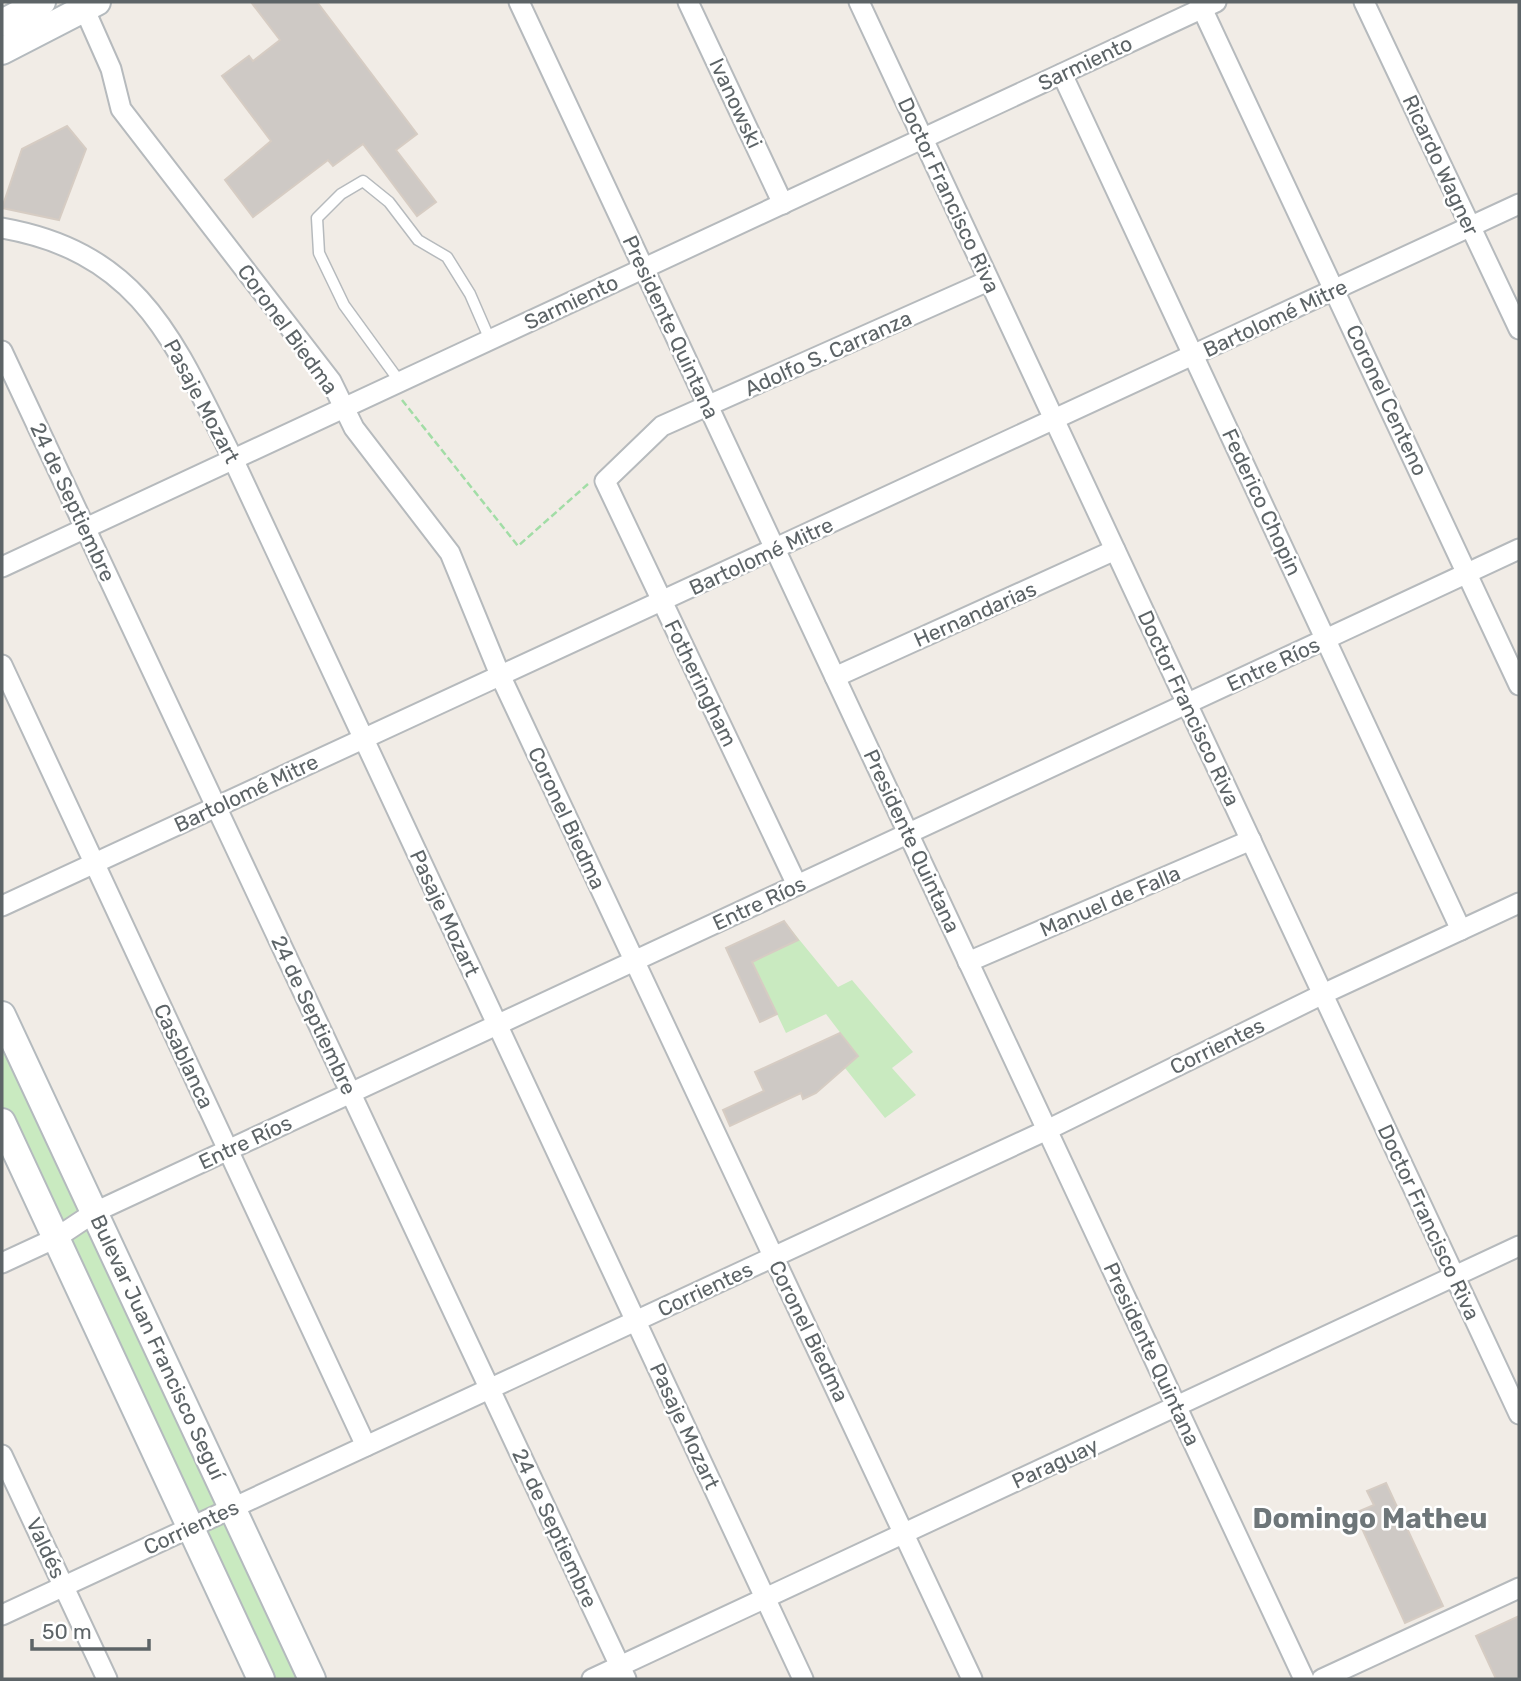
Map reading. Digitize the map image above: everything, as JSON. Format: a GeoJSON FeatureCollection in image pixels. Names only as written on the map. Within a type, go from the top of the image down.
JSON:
{"type":"FeatureCollection","features":[{"type":"Feature","properties":{"kind":"main road"},"geometry":{"type":"LineString","coordinates":[[2,51],[91,5]]}},
{"type":"Feature","properties":{"kind":"main road","name":"Bulevar Juan Francisco Seguí"},"geometry":{"type":"LineString","coordinates":[[2,1015],[312,1679]]}},
{"type":"Feature","properties":{"kind":"main road"},"geometry":{"type":"LineString","coordinates":[[2,1122],[261,1679]]}},
{"type":"Feature","properties":{"kind":"street","name":"Presidente Quintana"},"geometry":{"type":"LineString","coordinates":[[519,2],[1304,1679]]}},
{"type":"Feature","properties":{"kind":"street","name":"Ivanowski"},"geometry":{"type":"LineString","coordinates":[[688,2],[783,204]]}},
{"type":"Feature","properties":{"kind":"street","name":"Doctor Francisco Riva"},"geometry":{"type":"LineString","coordinates":[[859,2],[1519,1415]]}},
{"type":"Feature","properties":{"kind":"street","name":"Ricardo Wagner"},"geometry":{"type":"LineString","coordinates":[[1364,2],[1519,329]]}},
{"type":"Feature","properties":{"kind":"street","name":"Sarmiento"},"geometry":{"type":"LineString","coordinates":[[2,567],[923,139],[1206,4]]}},
{"type":"Feature","properties":{"kind":"street","name":"Coronel Centeno"},"geometry":{"type":"LineString","coordinates":[[1206,4],[1335,290],[1519,685]]}},
{"type":"Feature","properties":{"kind":"street","name":"Coronel Biedma"},"geometry":{"type":"LineString","coordinates":[[91,5],[121,109],[331,381],[354,428],[450,553],[500,675],[972,1679]]}},
{"type":"Feature","properties":{"kind":"street","name":"Federico Chopin"},"geometry":{"type":"LineString","coordinates":[[1062,74],[1461,930]]}},
{"type":"Feature","properties":{"kind":"street","name":"Bartolomé Mitre"},"geometry":{"type":"LineString","coordinates":[[2,906],[1519,204]]}},
{"type":"Feature","properties":{"kind":"street","name":"Pasaje Mozart"},"geometry":{"type":"LineString","coordinates":[[2,228],[42,235],[93,258],[129,285],[160,321],[233,459],[803,1679]]}},
{"type":"Feature","properties":{"kind":"street","name":"Adolfo S. Carranza"},"geometry":{"type":"LineString","coordinates":[[605,481],[662,426],[988,281]]}},
{"type":"Feature","properties":{"kind":"street","name":"24 de Septiembre"},"geometry":{"type":"LineString","coordinates":[[2,351],[623,1673]]}},
{"type":"Feature","properties":{"kind":"street","name":"Fotheringham"},"geometry":{"type":"LineString","coordinates":[[605,481],[797,885]]}},
{"type":"Feature","properties":{"kind":"street","name":"Entre Ríos"},"geometry":{"type":"LineString","coordinates":[[2,1263],[56,1238],[95,1212],[1519,549]]}},
{"type":"Feature","properties":{"kind":"street","name":"Hernandarias"},"geometry":{"type":"LineString","coordinates":[[835,677],[1115,550]]}},
{"type":"Feature","properties":{"kind":"street","name":"Casablanca"},"geometry":{"type":"LineString","coordinates":[[2,665],[366,1446]]}},
{"type":"Feature","properties":{"kind":"street","name":"Manuel de Falla"},"geometry":{"type":"LineString","coordinates":[[968,962],[1251,840]]}},
{"type":"Feature","properties":{"kind":"street","name":"Corrientes"},"geometry":{"type":"LineString","coordinates":[[2,1615],[1047,1130],[1323,993],[1519,903]]}},
{"type":"Feature","properties":{"kind":"street","name":"Paraguay"},"geometry":{"type":"LineString","coordinates":[[592,1679],[623,1673],[765,1598],[1519,1246]]}},
{"type":"Feature","properties":{"kind":"street","name":"Valdés"},"geometry":{"type":"LineString","coordinates":[[2,1455],[107,1679]]}},
{"type":"Feature","properties":{"kind":"street"},"geometry":{"type":"LineString","coordinates":[[1322,1679],[1519,1588]]}},
{"type":"Feature","properties":{"kind":"lane"},"geometry":{"type":"LineString","coordinates":[[395,384],[344,305],[319,253],[317,218],[341,194],[363,181],[389,202],[418,240],[447,257],[470,294],[490,340]]}},
{"type":"Feature","properties":{"kind":"path"},"geometry":{"type":"LineString","coordinates":[[395,384],[518,546],[589,483],[605,481]]}},
{"type":"Feature","properties":{"kind":"green space"},"geometry":{"type":"Polygon","coordinates":[[[784,921],[838,987],[852,980],[913,1052],[892,1068],[916,1095],[885,1118],[845,1068],[858,1056],[826,1014],[786,1033],[777,1014],[760,1022],[726,948],[784,921]]]}},
{"type":"Feature","properties":{"kind":"green space"},"geometry":{"type":"Polygon","coordinates":[[[2,1015],[312,1679],[261,1679],[2,1122],[2,1015]]]}},
{"type":"Feature","properties":{"kind":"building"},"geometry":{"type":"Polygon","coordinates":[[[251,2],[317,2],[417,134],[396,150],[436,202],[417,216],[363,144],[333,166],[328,160],[253,217],[225,180],[271,141],[222,76],[249,56],[253,61],[280,40],[251,2]]]}},
{"type":"Feature","properties":{"kind":"building"},"geometry":{"type":"Polygon","coordinates":[[[67,126],[86,149],[59,220],[2,208],[22,149],[67,126]]]}},
{"type":"Feature","properties":{"kind":"building"},"geometry":{"type":"Polygon","coordinates":[[[784,921],[798,940],[752,962],[777,1014],[760,1022],[726,948],[784,921]]]}},
{"type":"Feature","properties":{"kind":"building"},"geometry":{"type":"Polygon","coordinates":[[[840,1033],[858,1056],[816,1093],[803,1099],[801,1093],[730,1126],[723,1110],[764,1091],[755,1072],[840,1033]]]}},
{"type":"Feature","properties":{"kind":"building"},"geometry":{"type":"Polygon","coordinates":[[[1386,1483],[1443,1606],[1405,1623],[1355,1513],[1374,1505],[1367,1491],[1386,1483]]]}},
{"type":"Feature","properties":{"kind":"building"},"geometry":{"type":"Polygon","coordinates":[[[1519,1616],[1519,1679],[1496,1679],[1476,1636],[1519,1616]]]}},
{"type":"Feature","properties":{"kind":"district","name":"Domingo Matheu"},"geometry":{"type":"Point","coordinates":[1370,1518]}}]}
